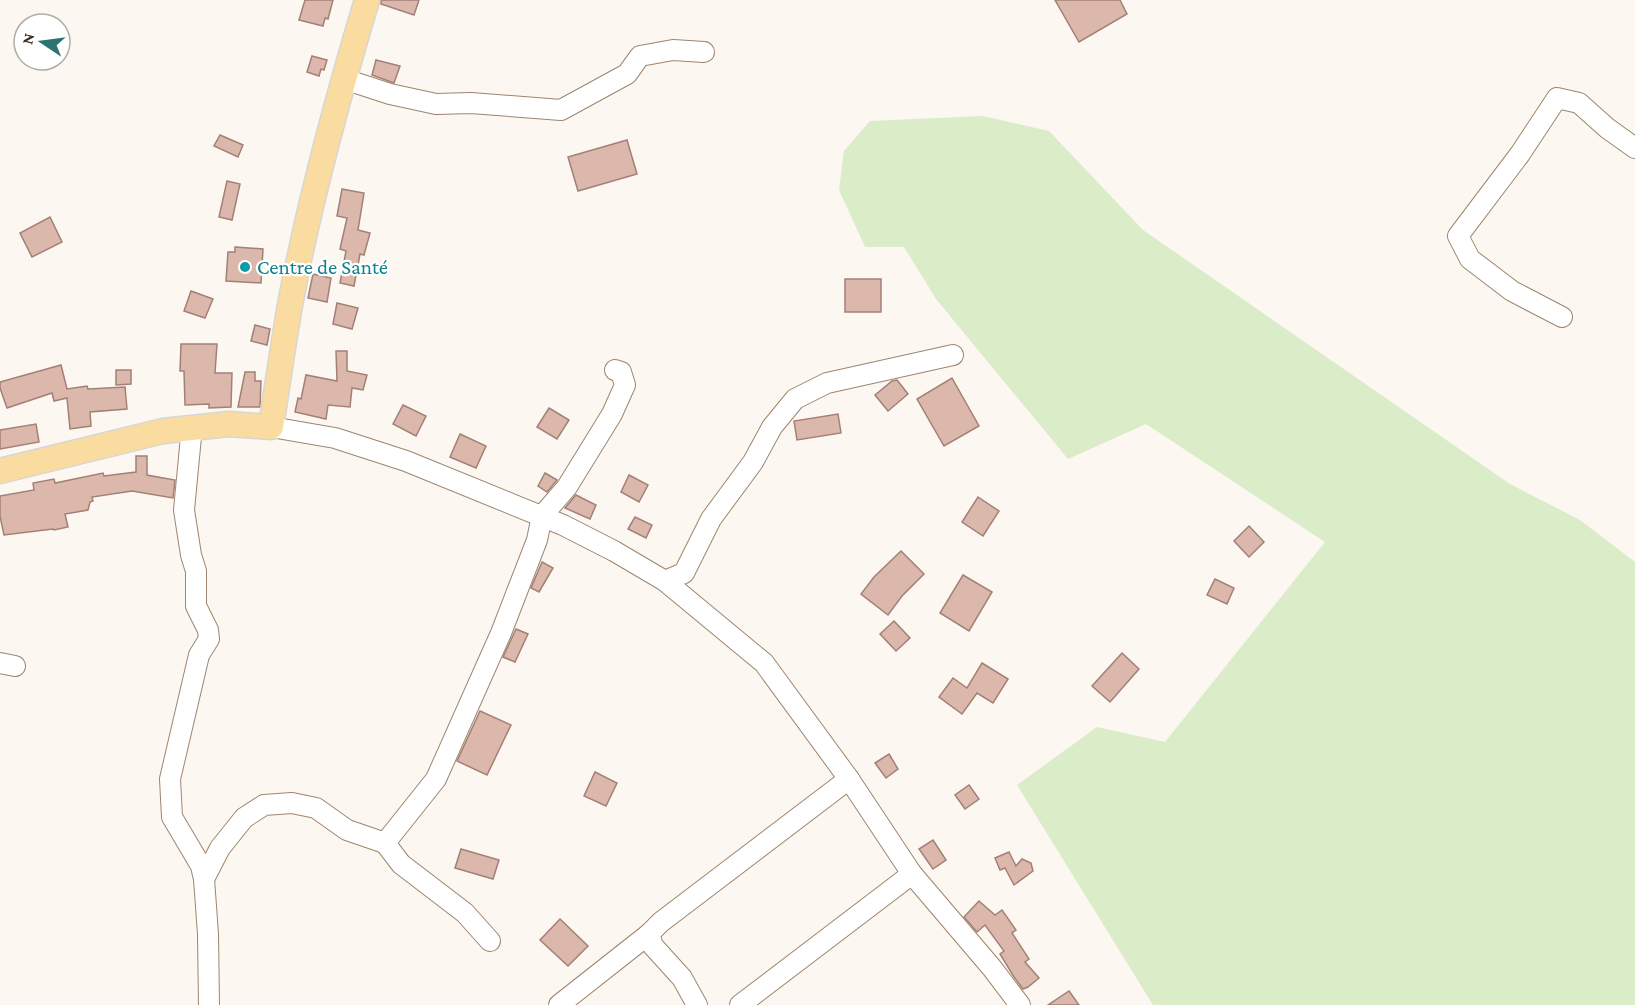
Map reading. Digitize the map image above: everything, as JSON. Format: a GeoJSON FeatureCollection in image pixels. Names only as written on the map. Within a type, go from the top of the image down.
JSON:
{"type":"FeatureCollection","features":[{"type":"Feature","properties":{"kind":"main road"},"geometry":{"type":"LineString","coordinates":[[0,471],[192,426],[229,424],[271,427],[290,305],[344,79],[367,0]]}},
{"type":"Feature","properties":{"kind":"street"},"geometry":{"type":"LineString","coordinates":[[344,79],[390,94],[436,104],[471,103],[561,110],[627,74],[640,56],[673,50],[704,52]]}},
{"type":"Feature","properties":{"kind":"street"},"geometry":{"type":"LineString","coordinates":[[1562,317],[1512,291],[1470,259],[1458,236],[1520,154],[1557,98],[1579,103],[1607,128],[1635,147]]}},
{"type":"Feature","properties":{"kind":"street"},"geometry":{"type":"LineString","coordinates":[[665,580],[684,573],[711,519],[753,462],[772,427],[795,399],[827,383],[953,355]]}},
{"type":"Feature","properties":{"kind":"street"},"geometry":{"type":"LineString","coordinates":[[385,843],[436,779],[501,633],[537,540],[542,516],[567,487],[612,414],[625,386],[621,372],[615,370]]}},
{"type":"Feature","properties":{"kind":"street"},"geometry":{"type":"LineString","coordinates":[[192,426],[184,510],[191,555],[196,571],[196,606],[208,630],[209,639],[199,655],[170,779],[171,817],[201,866],[204,879],[208,934],[209,1005]]}},
{"type":"Feature","properties":{"kind":"street"},"geometry":{"type":"LineString","coordinates":[[271,427],[335,438],[406,461],[542,516],[614,551],[665,580],[764,663],[849,779],[912,874],[1020,1005]]}},
{"type":"Feature","properties":{"kind":"street"},"geometry":{"type":"LineString","coordinates":[[559,1005],[670,915],[849,779]]}},
{"type":"Feature","properties":{"kind":"street"},"geometry":{"type":"LineString","coordinates":[[204,879],[226,841],[244,818],[264,805],[292,803],[316,808],[347,830],[385,843],[401,864],[465,913],[490,941]]}},
{"type":"Feature","properties":{"kind":"street"},"geometry":{"type":"LineString","coordinates":[[740,1005],[912,874]]}},
{"type":"Feature","properties":{"kind":"street"},"geometry":{"type":"LineString","coordinates":[[649,934],[653,946],[682,978],[697,1005]]}},
{"type":"Feature","properties":{"kind":"green space"},"geometry":{"type":"Polygon","coordinates":[[[983,116],[1049,131],[1143,230],[1510,484],[1580,520],[1635,562],[1635,1005],[1153,1005],[1017,785],[1097,727],[1165,742],[1325,542],[1146,424],[1068,459],[936,299],[904,247],[865,247],[839,190],[844,151],[870,121],[983,116]]]}},
{"type":"Feature","properties":{"kind":"building"},"geometry":{"type":"Polygon","coordinates":[[[305,0],[333,0],[328,19],[325,18],[323,26],[299,20],[305,0]]]}},
{"type":"Feature","properties":{"kind":"building"},"geometry":{"type":"Polygon","coordinates":[[[381,0],[419,0],[414,15],[381,4],[381,0]]]}},
{"type":"Feature","properties":{"kind":"building"},"geometry":{"type":"Polygon","coordinates":[[[1055,0],[1120,0],[1127,14],[1079,42],[1055,0]]]}},
{"type":"Feature","properties":{"kind":"building"},"geometry":{"type":"Polygon","coordinates":[[[312,56],[327,60],[319,76],[307,72],[312,56]]]}},
{"type":"Feature","properties":{"kind":"building"},"geometry":{"type":"Polygon","coordinates":[[[376,60],[400,66],[394,83],[372,75],[376,60]]]}},
{"type":"Feature","properties":{"kind":"building"},"geometry":{"type":"Polygon","coordinates":[[[220,135],[243,145],[238,157],[214,146],[220,135]]]}},
{"type":"Feature","properties":{"kind":"building"},"geometry":{"type":"Polygon","coordinates":[[[627,140],[637,174],[578,191],[568,157],[627,140]]]}},
{"type":"Feature","properties":{"kind":"building"},"geometry":{"type":"Polygon","coordinates":[[[227,181],[240,184],[232,220],[219,217],[227,181]]]}},
{"type":"Feature","properties":{"kind":"building"},"geometry":{"type":"Polygon","coordinates":[[[342,189],[364,193],[358,230],[370,233],[364,255],[360,254],[354,286],[340,283],[346,251],[340,249],[347,218],[337,216],[342,189]]]}},
{"type":"Feature","properties":{"kind":"building"},"geometry":{"type":"Polygon","coordinates":[[[50,217],[62,242],[32,257],[20,233],[50,217]]]}},
{"type":"Feature","properties":{"kind":"building","name":"Centre de Santé"},"geometry":{"type":"Polygon","coordinates":[[[235,247],[263,249],[261,283],[226,281],[228,252],[235,252],[235,247]]]}},
{"type":"Feature","properties":{"kind":"building"},"geometry":{"type":"Polygon","coordinates":[[[313,274],[331,278],[327,302],[308,298],[313,274]]]}},
{"type":"Feature","properties":{"kind":"building"},"geometry":{"type":"Polygon","coordinates":[[[845,279],[881,279],[881,312],[845,312],[845,279]]]}},
{"type":"Feature","properties":{"kind":"building"},"geometry":{"type":"Polygon","coordinates":[[[191,291],[213,299],[205,318],[184,311],[191,291]]]}},
{"type":"Feature","properties":{"kind":"building"},"geometry":{"type":"Polygon","coordinates":[[[337,303],[358,308],[352,329],[333,324],[337,303]]]}},
{"type":"Feature","properties":{"kind":"building"},"geometry":{"type":"Polygon","coordinates":[[[255,325],[270,329],[267,345],[251,341],[255,325]]]}},
{"type":"Feature","properties":{"kind":"building"},"geometry":{"type":"Polygon","coordinates":[[[181,344],[217,344],[215,373],[232,373],[231,407],[209,408],[209,404],[185,405],[184,371],[180,371],[181,344]]]}},
{"type":"Feature","properties":{"kind":"building"},"geometry":{"type":"Polygon","coordinates":[[[336,351],[347,351],[347,371],[367,375],[363,390],[352,388],[350,407],[328,405],[326,419],[295,412],[298,398],[301,399],[306,375],[337,381],[336,351]]]}},
{"type":"Feature","properties":{"kind":"building"},"geometry":{"type":"Polygon","coordinates":[[[61,365],[67,389],[87,386],[88,389],[125,387],[127,409],[90,412],[91,426],[70,429],[67,398],[54,401],[52,393],[7,408],[0,382],[61,365]]]}},
{"type":"Feature","properties":{"kind":"building"},"geometry":{"type":"Polygon","coordinates":[[[116,370],[131,370],[131,384],[116,385],[116,370]]]}},
{"type":"Feature","properties":{"kind":"building"},"geometry":{"type":"Polygon","coordinates":[[[245,372],[255,372],[255,381],[261,381],[260,407],[238,407],[245,372]]]}},
{"type":"Feature","properties":{"kind":"building"},"geometry":{"type":"Polygon","coordinates":[[[952,378],[979,426],[944,446],[917,399],[952,378]]]}},
{"type":"Feature","properties":{"kind":"building"},"geometry":{"type":"Polygon","coordinates":[[[897,380],[908,394],[888,411],[875,395],[892,381],[897,380]]]}},
{"type":"Feature","properties":{"kind":"building"},"geometry":{"type":"Polygon","coordinates":[[[403,405],[426,416],[416,436],[393,424],[403,405]]]}},
{"type":"Feature","properties":{"kind":"building"},"geometry":{"type":"Polygon","coordinates":[[[549,408],[569,420],[557,439],[537,427],[549,408]]]}},
{"type":"Feature","properties":{"kind":"building"},"geometry":{"type":"Polygon","coordinates":[[[838,414],[841,433],[797,440],[794,421],[838,414]]]}},
{"type":"Feature","properties":{"kind":"building"},"geometry":{"type":"Polygon","coordinates":[[[36,424],[39,442],[0,449],[0,430],[36,424]]]}},
{"type":"Feature","properties":{"kind":"building"},"geometry":{"type":"Polygon","coordinates":[[[460,434],[486,446],[476,468],[450,457],[460,434]]]}},
{"type":"Feature","properties":{"kind":"building"},"geometry":{"type":"Polygon","coordinates":[[[136,456],[147,456],[147,475],[175,480],[173,498],[132,491],[92,497],[93,501],[90,502],[88,510],[65,514],[68,527],[4,535],[0,516],[0,496],[34,490],[33,483],[54,479],[55,483],[103,473],[104,476],[136,472],[136,456]]]}},
{"type":"Feature","properties":{"kind":"building"},"geometry":{"type":"Polygon","coordinates":[[[545,473],[557,480],[547,492],[538,486],[545,473]]]}},
{"type":"Feature","properties":{"kind":"building"},"geometry":{"type":"Polygon","coordinates":[[[629,475],[648,485],[639,502],[621,492],[629,475]]]}},
{"type":"Feature","properties":{"kind":"building"},"geometry":{"type":"Polygon","coordinates":[[[576,495],[596,505],[590,519],[565,508],[576,495]]]}},
{"type":"Feature","properties":{"kind":"building"},"geometry":{"type":"Polygon","coordinates":[[[978,497],[999,511],[983,536],[962,522],[978,497]]]}},
{"type":"Feature","properties":{"kind":"building"},"geometry":{"type":"Polygon","coordinates":[[[635,517],[652,525],[646,538],[628,529],[635,517]]]}},
{"type":"Feature","properties":{"kind":"building"},"geometry":{"type":"Polygon","coordinates":[[[1249,526],[1264,542],[1249,557],[1234,541],[1249,526]]]}},
{"type":"Feature","properties":{"kind":"building"},"geometry":{"type":"Polygon","coordinates":[[[901,551],[924,574],[902,596],[888,615],[861,594],[874,577],[901,551]]]}},
{"type":"Feature","properties":{"kind":"building"},"geometry":{"type":"Polygon","coordinates":[[[542,562],[553,568],[539,592],[531,588],[542,562]]]}},
{"type":"Feature","properties":{"kind":"building"},"geometry":{"type":"Polygon","coordinates":[[[963,575],[992,592],[969,631],[940,613],[963,575]]]}},
{"type":"Feature","properties":{"kind":"building"},"geometry":{"type":"Polygon","coordinates":[[[1215,579],[1234,588],[1227,604],[1207,595],[1215,579]]]}},
{"type":"Feature","properties":{"kind":"building"},"geometry":{"type":"Polygon","coordinates":[[[894,621],[910,638],[896,651],[880,634],[894,621]]]}},
{"type":"Feature","properties":{"kind":"building"},"geometry":{"type":"Polygon","coordinates":[[[516,629],[528,634],[515,662],[503,657],[516,629]]]}},
{"type":"Feature","properties":{"kind":"building"},"geometry":{"type":"Polygon","coordinates":[[[1122,653],[1139,669],[1110,702],[1092,686],[1122,653]]]}},
{"type":"Feature","properties":{"kind":"building"},"geometry":{"type":"Polygon","coordinates":[[[982,663],[1008,679],[993,703],[977,693],[962,714],[939,697],[953,678],[967,688],[982,663]]]}},
{"type":"Feature","properties":{"kind":"building"},"geometry":{"type":"Polygon","coordinates":[[[480,711],[511,725],[487,775],[457,761],[480,711]]]}},
{"type":"Feature","properties":{"kind":"building"},"geometry":{"type":"Polygon","coordinates":[[[889,754],[898,769],[886,778],[875,763],[889,754]]]}},
{"type":"Feature","properties":{"kind":"building"},"geometry":{"type":"Polygon","coordinates":[[[595,772],[617,783],[606,806],[584,796],[595,772]]]}},
{"type":"Feature","properties":{"kind":"building"},"geometry":{"type":"Polygon","coordinates":[[[969,785],[979,799],[965,809],[955,795],[969,785]]]}},
{"type":"Feature","properties":{"kind":"building"},"geometry":{"type":"Polygon","coordinates":[[[933,840],[946,860],[933,869],[919,849],[933,840]]]}},
{"type":"Feature","properties":{"kind":"building"},"geometry":{"type":"Polygon","coordinates":[[[461,849],[499,860],[493,879],[455,868],[461,849]]]}},
{"type":"Feature","properties":{"kind":"building"},"geometry":{"type":"Polygon","coordinates":[[[1009,852],[1016,866],[1022,859],[1031,863],[1033,871],[1014,885],[1005,868],[1000,870],[995,858],[1009,852]]]}},
{"type":"Feature","properties":{"kind":"building"},"geometry":{"type":"Polygon","coordinates":[[[979,901],[995,915],[1002,910],[1016,930],[1012,933],[1029,959],[1025,962],[1039,978],[1028,987],[1023,989],[1014,977],[1000,954],[1004,951],[985,925],[977,932],[964,917],[979,901]]]}},
{"type":"Feature","properties":{"kind":"building"},"geometry":{"type":"Polygon","coordinates":[[[560,919],[588,946],[568,966],[540,940],[560,919]]]}},
{"type":"Feature","properties":{"kind":"building"},"geometry":{"type":"Polygon","coordinates":[[[1069,991],[1079,1005],[1048,1005],[1069,991]]]}},
{"type":"Feature","properties":{"kind":"place","name":"Centre de Santé"},"geometry":{"type":"Point","coordinates":[245,267]}}]}
